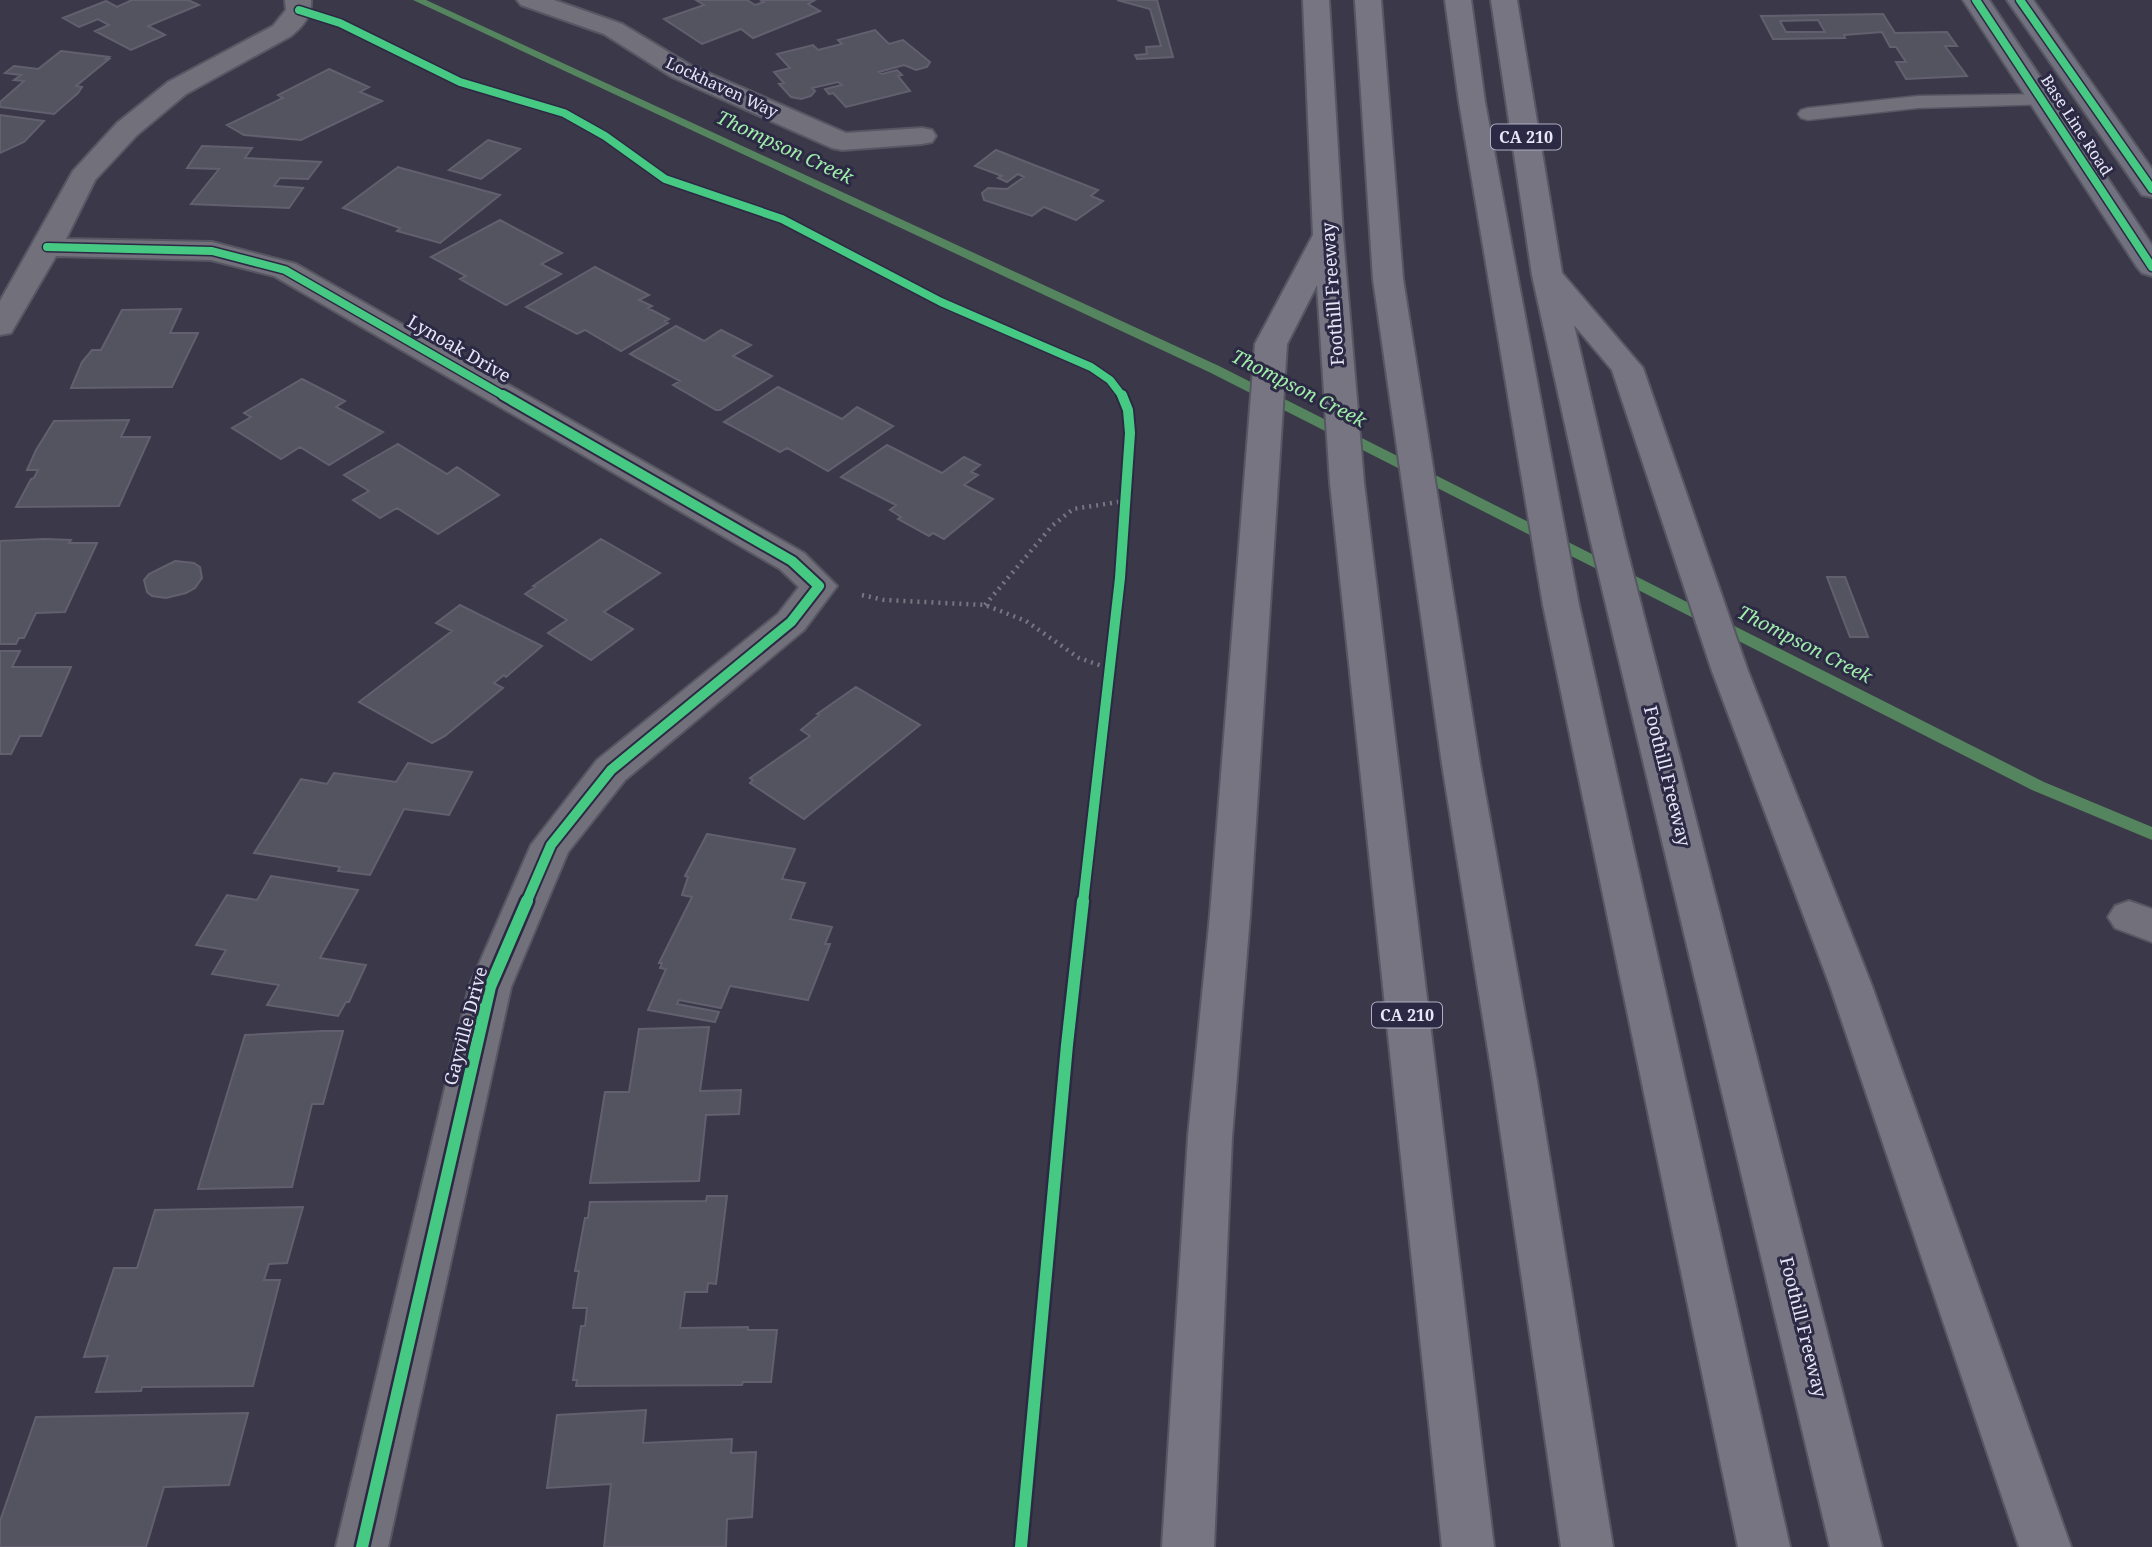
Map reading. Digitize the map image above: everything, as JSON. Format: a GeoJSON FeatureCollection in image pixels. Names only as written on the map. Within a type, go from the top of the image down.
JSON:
{"type":"FeatureCollection","features":[{"type":"Feature","properties":{"kind":"highway","name":"Foothill Freeway"},"geometry":{"type":"LineString","coordinates":[[1315,0],[1328,235],[1347,483],[1468,1547]]}},
{"type":"Feature","properties":{"kind":"highway"},"geometry":{"type":"LineString","coordinates":[[1368,0],[1388,279],[1587,1547]]}},
{"type":"Feature","properties":{"kind":"highway"},"geometry":{"type":"LineString","coordinates":[[1458,0],[1472,102],[1560,605],[1763,1547]]}},
{"type":"Feature","properties":{"kind":"highway","name":"Foothill Freeway"},"geometry":{"type":"LineString","coordinates":[[1504,0],[1547,275],[1607,538],[1856,1547]]}},
{"type":"Feature","properties":{"kind":"highway"},"geometry":{"type":"LineString","coordinates":[[1188,1547],[1210,1137],[1230,915],[1271,344],[1328,235]]}},
{"type":"Feature","properties":{"kind":"highway"},"geometry":{"type":"LineString","coordinates":[[1547,275],[1627,368],[1730,671],[1851,986],[2045,1547]]}},
{"type":"Feature","properties":{"kind":"main road","name":"Base Line Road"},"geometry":{"type":"LineString","coordinates":[[1976,0],[2152,267]]}},
{"type":"Feature","properties":{"kind":"main road","name":"Base Line Road"},"geometry":{"type":"LineString","coordinates":[[2020,0],[2152,189]]}},
{"type":"Feature","properties":{"kind":"street","name":"Lockhaven Way"},"geometry":{"type":"LineString","coordinates":[[530,0],[613,29],[681,71],[842,142],[922,136]]}},
{"type":"Feature","properties":{"kind":"street"},"geometry":{"type":"LineString","coordinates":[[0,326],[47,247],[83,177],[127,130],[177,88],[282,31],[293,21],[299,5]]}},
{"type":"Feature","properties":{"kind":"street","name":"Lynoak Drive"},"geometry":{"type":"LineString","coordinates":[[47,247],[212,251],[285,270],[792,561],[819,586]]}},
{"type":"Feature","properties":{"kind":"street","name":"Gayville Drive"},"geometry":{"type":"LineString","coordinates":[[362,1547],[490,987],[551,845],[611,770],[791,622],[819,586]]}},
{"type":"Feature","properties":{"kind":"lane"},"geometry":{"type":"LineString","coordinates":[[1808,114],[1918,102],[2042,100]]}},
{"type":"Feature","properties":{"kind":"path"},"geometry":{"type":"LineString","coordinates":[[1125,514],[1126,487]]}},
{"type":"Feature","properties":{"kind":"path"},"geometry":{"type":"LineString","coordinates":[[985,605],[1052,526],[1073,509],[1125,501]]}},
{"type":"Feature","properties":{"kind":"path"},"geometry":{"type":"LineString","coordinates":[[819,586],[884,600],[985,605],[1026,621],[1079,658],[1111,669]]}},
{"type":"Feature","properties":{"kind":"path"},"geometry":{"type":"LineString","coordinates":[[1109,682],[1112,656]]}},
{"type":"Feature","properties":{"kind":"building"},"geometry":{"type":"Polygon","coordinates":[[[132,0],[188,0],[199,5],[148,26],[165,35],[131,50],[95,31],[109,25],[98,19],[79,27],[63,18],[106,1],[117,7],[132,0]]]}},
{"type":"Feature","properties":{"kind":"building"},"geometry":{"type":"Polygon","coordinates":[[[696,0],[747,0],[755,5],[764,2],[760,0],[815,0],[808,4],[820,11],[753,38],[741,29],[702,44],[664,19],[704,5],[696,0]]]}},
{"type":"Feature","properties":{"kind":"building"},"geometry":{"type":"Polygon","coordinates":[[[1117,0],[1157,0],[1173,57],[1137,59],[1135,55],[1147,54],[1146,47],[1161,46],[1150,9],[1117,0]]]}},
{"type":"Feature","properties":{"kind":"building"},"geometry":{"type":"Polygon","coordinates":[[[1883,14],[1895,33],[1947,32],[1957,46],[1945,46],[1967,76],[1906,79],[1896,62],[1906,62],[1896,47],[1890,47],[1882,32],[1844,35],[1845,38],[1773,39],[1761,16],[1883,14]],[[1818,20],[1780,21],[1786,32],[1825,32],[1818,20]]]}},
{"type":"Feature","properties":{"kind":"building"},"geometry":{"type":"Polygon","coordinates":[[[875,30],[889,44],[903,40],[930,62],[927,67],[916,70],[904,65],[879,72],[882,74],[897,70],[902,75],[898,76],[910,91],[846,107],[833,93],[829,94],[825,89],[842,85],[838,82],[812,88],[815,91],[811,96],[801,99],[791,97],[779,84],[784,83],[774,72],[790,68],[777,54],[813,45],[818,50],[842,44],[838,40],[875,30]]]}},
{"type":"Feature","properties":{"kind":"building"},"geometry":{"type":"Polygon","coordinates":[[[61,51],[109,59],[76,86],[82,87],[54,114],[0,107],[0,102],[24,81],[14,80],[21,75],[5,73],[14,66],[38,69],[61,51]]]}},
{"type":"Feature","properties":{"kind":"building"},"geometry":{"type":"Polygon","coordinates":[[[329,69],[369,87],[360,92],[382,101],[301,140],[244,135],[227,125],[283,98],[278,95],[329,69]]]}},
{"type":"Feature","properties":{"kind":"building"},"geometry":{"type":"Polygon","coordinates":[[[0,115],[44,121],[24,142],[0,153],[0,115]]]}},
{"type":"Feature","properties":{"kind":"building"},"geometry":{"type":"Polygon","coordinates":[[[488,140],[520,149],[481,179],[449,170],[488,140]]]}},
{"type":"Feature","properties":{"kind":"building"},"geometry":{"type":"Polygon","coordinates":[[[202,146],[252,148],[245,158],[321,162],[308,179],[280,178],[274,186],[303,188],[289,208],[191,204],[219,169],[187,168],[202,146]]]}},
{"type":"Feature","properties":{"kind":"building"},"geometry":{"type":"Polygon","coordinates":[[[996,150],[1098,190],[1091,196],[1103,201],[1076,220],[1044,207],[1032,216],[984,200],[982,193],[988,188],[1007,189],[1024,177],[1018,174],[1007,182],[998,178],[1002,176],[975,166],[996,150]]]}},
{"type":"Feature","properties":{"kind":"building"},"geometry":{"type":"Polygon","coordinates":[[[398,167],[500,195],[440,243],[397,231],[400,228],[343,208],[398,167]]]}},
{"type":"Feature","properties":{"kind":"building"},"geometry":{"type":"Polygon","coordinates":[[[500,220],[562,253],[541,264],[561,274],[506,305],[460,279],[466,276],[431,257],[500,220]]]}},
{"type":"Feature","properties":{"kind":"building"},"geometry":{"type":"Polygon","coordinates":[[[595,267],[649,295],[639,300],[669,319],[665,321],[668,323],[621,351],[585,330],[577,334],[526,307],[595,267]]]}},
{"type":"Feature","properties":{"kind":"building"},"geometry":{"type":"Polygon","coordinates":[[[181,309],[170,333],[198,333],[172,387],[71,388],[82,362],[92,350],[101,350],[122,310],[181,309]]]}},
{"type":"Feature","properties":{"kind":"building"},"geometry":{"type":"Polygon","coordinates":[[[676,326],[704,341],[721,330],[751,345],[733,356],[772,376],[716,410],[673,385],[680,381],[630,354],[676,326]]]}},
{"type":"Feature","properties":{"kind":"building"},"geometry":{"type":"Polygon","coordinates":[[[302,379],[345,401],[336,407],[383,432],[329,465],[300,447],[281,459],[232,428],[251,417],[244,413],[302,379]]]}},
{"type":"Feature","properties":{"kind":"building"},"geometry":{"type":"Polygon","coordinates":[[[778,387],[842,419],[857,407],[893,426],[828,471],[787,448],[780,452],[724,422],[778,387]]]}},
{"type":"Feature","properties":{"kind":"building"},"geometry":{"type":"Polygon","coordinates":[[[129,420],[121,437],[150,437],[119,506],[16,507],[38,470],[27,470],[54,421],[129,420]]]}},
{"type":"Feature","properties":{"kind":"building"},"geometry":{"type":"Polygon","coordinates":[[[398,444],[447,474],[457,467],[499,495],[438,534],[397,508],[380,518],[353,500],[369,491],[344,475],[398,444]]]}},
{"type":"Feature","properties":{"kind":"building"},"geometry":{"type":"Polygon","coordinates":[[[887,445],[942,473],[964,457],[980,465],[971,472],[978,475],[964,485],[993,499],[944,539],[933,533],[929,536],[898,519],[901,517],[890,510],[896,505],[841,477],[887,445]]]}},
{"type":"Feature","properties":{"kind":"building"},"geometry":{"type":"Polygon","coordinates":[[[601,539],[660,573],[604,612],[633,629],[591,660],[548,633],[567,620],[525,594],[601,539]]]}},
{"type":"Feature","properties":{"kind":"building"},"geometry":{"type":"Polygon","coordinates":[[[71,540],[69,543],[97,543],[65,612],[36,613],[24,638],[19,638],[16,644],[0,644],[0,541],[71,540]]]}},
{"type":"Feature","properties":{"kind":"building"},"geometry":{"type":"Polygon","coordinates":[[[175,561],[194,563],[200,567],[202,578],[195,588],[186,593],[166,598],[152,596],[147,592],[144,580],[149,574],[175,561]]]}},
{"type":"Feature","properties":{"kind":"building"},"geometry":{"type":"Polygon","coordinates":[[[1827,577],[1845,577],[1868,637],[1850,637],[1827,577]]]}},
{"type":"Feature","properties":{"kind":"building"},"geometry":{"type":"Polygon","coordinates":[[[460,605],[542,646],[506,677],[504,675],[494,683],[503,688],[445,736],[432,743],[359,702],[452,631],[436,623],[460,605]]]}},
{"type":"Feature","properties":{"kind":"building"},"geometry":{"type":"Polygon","coordinates":[[[0,651],[20,651],[12,667],[71,667],[41,736],[20,736],[11,754],[0,754],[0,651]]]}},
{"type":"Feature","properties":{"kind":"building"},"geometry":{"type":"Polygon","coordinates":[[[856,687],[920,725],[804,819],[750,783],[753,780],[750,778],[810,736],[801,730],[819,715],[817,714],[856,687]]]}},
{"type":"Feature","properties":{"kind":"building"},"geometry":{"type":"Polygon","coordinates":[[[408,763],[472,772],[449,815],[404,809],[370,875],[338,871],[340,867],[254,853],[301,779],[327,784],[334,773],[396,782],[408,763]]]}},
{"type":"Feature","properties":{"kind":"building"},"geometry":{"type":"Polygon","coordinates":[[[707,834],[795,849],[782,879],[805,883],[790,919],[832,927],[825,944],[830,944],[808,1000],[730,986],[721,1008],[679,1000],[677,1004],[719,1012],[715,1022],[648,1010],[666,969],[660,968],[662,963],[659,963],[692,897],[682,895],[688,877],[685,876],[707,834]]]}},
{"type":"Feature","properties":{"kind":"building"},"geometry":{"type":"Polygon","coordinates":[[[271,876],[358,890],[320,958],[366,965],[349,1002],[346,1002],[338,1016],[267,1005],[279,985],[212,974],[226,950],[196,945],[227,895],[257,900],[271,876]]]}},
{"type":"Feature","properties":{"kind":"building"},"geometry":{"type":"Polygon","coordinates":[[[709,1027],[700,1091],[741,1090],[739,1114],[706,1115],[699,1181],[590,1183],[605,1092],[629,1092],[639,1029],[709,1027]]]}},
{"type":"Feature","properties":{"kind":"building"},"geometry":{"type":"Polygon","coordinates":[[[343,1031],[323,1104],[312,1104],[292,1187],[198,1189],[245,1035],[343,1031]]]}},
{"type":"Feature","properties":{"kind":"building"},"geometry":{"type":"Polygon","coordinates":[[[707,1196],[727,1196],[716,1284],[708,1283],[707,1292],[685,1292],[680,1328],[748,1327],[748,1330],[777,1330],[771,1382],[743,1382],[742,1385],[576,1386],[577,1380],[573,1380],[581,1326],[585,1326],[587,1308],[573,1308],[579,1271],[575,1271],[590,1202],[706,1201],[707,1196]]]}},
{"type":"Feature","properties":{"kind":"building"},"geometry":{"type":"Polygon","coordinates":[[[303,1207],[287,1263],[269,1264],[264,1280],[280,1280],[253,1386],[142,1387],[141,1391],[96,1392],[108,1356],[84,1357],[114,1268],[137,1268],[155,1210],[303,1207]]]}},
{"type":"Feature","properties":{"kind":"building"},"geometry":{"type":"Polygon","coordinates":[[[646,1410],[643,1443],[732,1439],[731,1453],[756,1452],[752,1517],[727,1519],[726,1547],[604,1547],[611,1484],[547,1488],[557,1415],[646,1410]]]}},
{"type":"Feature","properties":{"kind":"building"},"geometry":{"type":"Polygon","coordinates":[[[248,1413],[229,1485],[164,1487],[146,1547],[0,1547],[0,1521],[36,1417],[248,1413]]]}},
{"type":"Feature","properties":{"kind":"waterway","name":"Thompson Creek"},"geometry":{"type":"LineString","coordinates":[[418,0],[1214,369],[2038,786],[2152,834]]}},
{"type":"Feature","properties":{"kind":"cycle path"},"geometry":{"type":"LineString","coordinates":[[1976,0],[2152,267]]}},
{"type":"Feature","properties":{"kind":"cycle path"},"geometry":{"type":"LineString","coordinates":[[2020,0],[2152,189]]}},
{"type":"Feature","properties":{"kind":"cycle path"},"geometry":{"type":"LineString","coordinates":[[299,10],[340,23],[460,82],[564,113],[605,136],[665,179],[782,219],[941,302],[1091,367],[1110,380],[1122,394],[1128,410],[1130,433],[1120,578],[1067,1045],[1021,1547]]}},
{"type":"Feature","properties":{"kind":"cycle path"},"geometry":{"type":"LineString","coordinates":[[47,247],[212,251],[285,270],[792,561],[819,586],[791,622],[611,770],[551,845],[490,987],[362,1547]]}}]}
